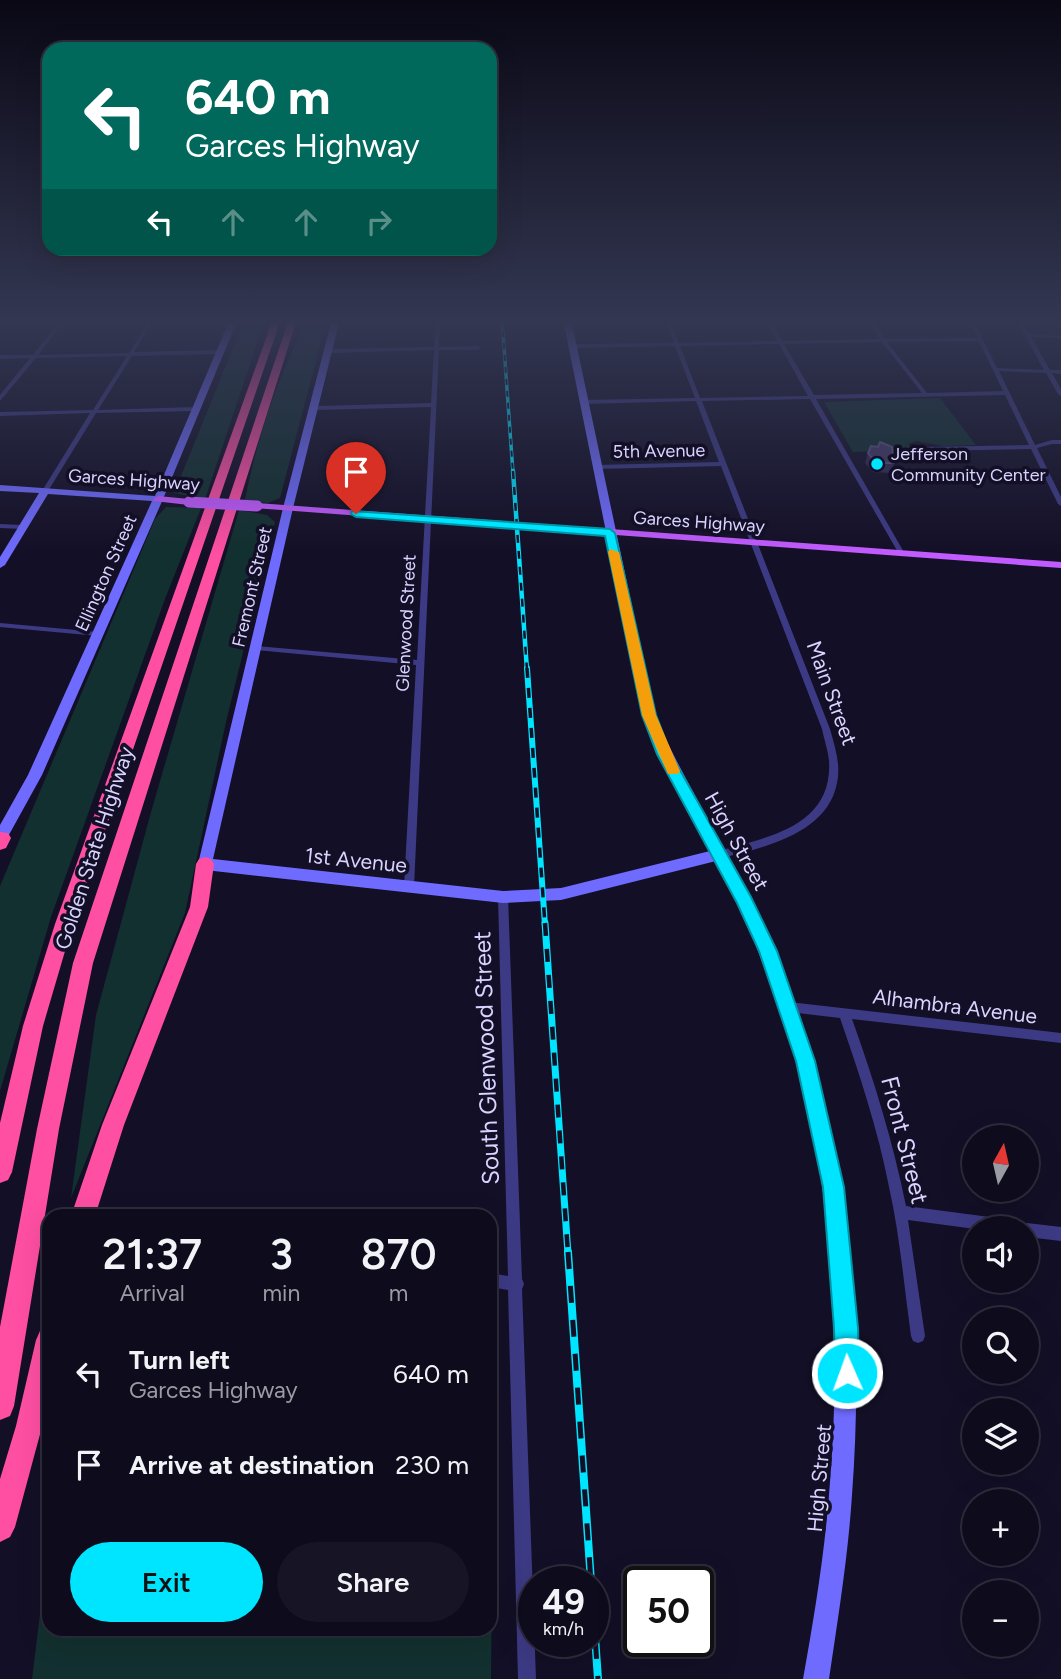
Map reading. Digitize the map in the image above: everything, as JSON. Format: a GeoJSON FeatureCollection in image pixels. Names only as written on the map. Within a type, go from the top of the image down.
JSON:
{"type":"FeatureCollection","features":[{"type":"Feature","properties":{"kind":"highway","name":"Golden State Highway"},"geometry":{"type":"LineString","coordinates":[[0,1172],[33,1026],[64,924],[248,397]]}},
{"type":"Feature","properties":{"kind":"highway","name":"Golden State Highway"},"geometry":{"type":"LineString","coordinates":[[0,1406],[38,1174],[83,963],[267,397]]}},
{"type":"Feature","properties":{"kind":"highway"},"geometry":{"type":"LineString","coordinates":[[85,1209],[117,1115],[199,907],[205,864]]}},
{"type":"Feature","properties":{"kind":"highway"},"geometry":{"type":"LineString","coordinates":[[0,1527],[30,1426],[42,1372]]}},
{"type":"Feature","properties":{"kind":"main road","name":"Garces Highway"},"geometry":{"type":"LineString","coordinates":[[158,499],[1061,565]]}},
{"type":"Feature","properties":{"kind":"street"},"geometry":{"type":"LineString","coordinates":[[0,565],[102,397]]}},
{"type":"Feature","properties":{"kind":"street","name":"Ellington Street"},"geometry":{"type":"LineString","coordinates":[[1,840],[35,775],[201,397]]}},
{"type":"Feature","properties":{"kind":"street","name":"Fremont Street"},"geometry":{"type":"LineString","coordinates":[[205,864],[288,508],[319,397]]}},
{"type":"Feature","properties":{"kind":"street","name":"Glenwood Street"},"geometry":{"type":"LineString","coordinates":[[409,887],[433,397]]}},
{"type":"Feature","properties":{"kind":"street","name":"High Street"},"geometry":{"type":"LineString","coordinates":[[581,397],[649,715],[664,754],[745,902],[789,1007],[809,1073],[834,1187],[846,1328],[848,1396],[842,1495],[829,1607],[816,1679]]}},
{"type":"Feature","properties":{"kind":"street"},"geometry":{"type":"LineString","coordinates":[[582,402],[792,397]]}},
{"type":"Feature","properties":{"kind":"street"},"geometry":{"type":"LineString","coordinates":[[812,397],[902,554]]}},
{"type":"Feature","properties":{"kind":"street"},"geometry":{"type":"LineString","coordinates":[[1009,397],[1061,504]]}},
{"type":"Feature","properties":{"kind":"street","name":"Main Street"},"geometry":{"type":"LineString","coordinates":[[503,897],[561,894],[768,843],[798,828],[823,804],[835,772],[829,738],[697,399]]}},
{"type":"Feature","properties":{"kind":"street"},"geometry":{"type":"LineString","coordinates":[[316,408],[433,405]]}},
{"type":"Feature","properties":{"kind":"street"},"geometry":{"type":"LineString","coordinates":[[0,414],[196,410]]}},
{"type":"Feature","properties":{"kind":"street"},"geometry":{"type":"LineString","coordinates":[[925,449],[1033,447],[1061,442]]}},
{"type":"Feature","properties":{"kind":"street","name":"5th Avenue"},"geometry":{"type":"LineString","coordinates":[[596,467],[723,464]]}},
{"type":"Feature","properties":{"kind":"street","name":"Garces Highway"},"geometry":{"type":"LineString","coordinates":[[0,488],[158,499]]}},
{"type":"Feature","properties":{"kind":"street"},"geometry":{"type":"LineString","coordinates":[[0,526],[23,527]]}},
{"type":"Feature","properties":{"kind":"street"},"geometry":{"type":"LineString","coordinates":[[0,625],[98,634]]}},
{"type":"Feature","properties":{"kind":"street"},"geometry":{"type":"LineString","coordinates":[[256,648],[420,663]]}},
{"type":"Feature","properties":{"kind":"street","name":"1st Avenue"},"geometry":{"type":"LineString","coordinates":[[205,864],[503,897]]}},
{"type":"Feature","properties":{"kind":"street","name":"South Glenwood Street"},"geometry":{"type":"LineString","coordinates":[[503,897],[517,1284],[527,1679]]}},
{"type":"Feature","properties":{"kind":"street"},"geometry":{"type":"LineString","coordinates":[[789,1007],[844,1013]]}},
{"type":"Feature","properties":{"kind":"street","name":"Alhambra Avenue"},"geometry":{"type":"LineString","coordinates":[[844,1013],[1061,1038]]}},
{"type":"Feature","properties":{"kind":"street","name":"Front Street"},"geometry":{"type":"LineString","coordinates":[[844,1013],[865,1072],[901,1212],[918,1336]]}},
{"type":"Feature","properties":{"kind":"street"},"geometry":{"type":"LineString","coordinates":[[901,1212],[962,1220]]}},
{"type":"Feature","properties":{"kind":"street"},"geometry":{"type":"LineString","coordinates":[[1039,1231],[1061,1234]]}},
{"type":"Feature","properties":{"kind":"street"},"geometry":{"type":"LineString","coordinates":[[497,1281],[517,1284]]}},
{"type":"Feature","properties":{"kind":"green space"},"geometry":{"type":"Polygon","coordinates":[[[213,397],[239,397],[205,499],[174,493],[213,397]]]}},
{"type":"Feature","properties":{"kind":"green space"},"geometry":{"type":"Polygon","coordinates":[[[274,397],[306,397],[280,498],[268,503],[245,500],[256,453],[274,397]]]}},
{"type":"Feature","properties":{"kind":"green space"},"geometry":{"type":"Polygon","coordinates":[[[940,398],[976,445],[943,446],[916,441],[908,444],[913,450],[853,452],[824,402],[940,398]]]}},
{"type":"Feature","properties":{"kind":"green space"},"geometry":{"type":"Polygon","coordinates":[[[166,507],[201,508],[165,599],[51,917],[0,1091],[0,886],[155,519],[166,507]]]}},
{"type":"Feature","properties":{"kind":"green space"},"geometry":{"type":"Polygon","coordinates":[[[239,510],[267,515],[275,522],[226,722],[185,913],[71,1198],[96,1015],[151,812],[239,510]]]}},
{"type":"Feature","properties":{"kind":"green space"},"geometry":{"type":"Polygon","coordinates":[[[42,1597],[42,1636],[491,1636],[491,1679],[32,1679],[42,1597]]]}},
{"type":"Feature","properties":{"kind":"building"},"geometry":{"type":"Polygon","coordinates":[[[880,442],[892,447],[894,463],[876,463],[868,453],[871,446],[878,447],[880,442]]]}},
{"type":"Feature","properties":{"kind":"railway"},"geometry":{"type":"LineString","coordinates":[[508,397],[513,473]]}},
{"type":"Feature","properties":{"kind":"railway"},"geometry":{"type":"LineString","coordinates":[[513,471],[527,670]]}},
{"type":"Feature","properties":{"kind":"railway"},"geometry":{"type":"LineString","coordinates":[[527,668],[545,925]]}},
{"type":"Feature","properties":{"kind":"railway"},"geometry":{"type":"LineString","coordinates":[[545,923],[568,1254]]}},
{"type":"Feature","properties":{"kind":"railway"},"geometry":{"type":"LineString","coordinates":[[568,1252],[590,1566]]}},
{"type":"Feature","properties":{"kind":"railway"},"geometry":{"type":"LineString","coordinates":[[596,1657],[598,1679]]}},
{"type":"Feature","properties":{"kind":"slow traffic"},"geometry":{"type":"LineString","coordinates":[[614,552],[639,678],[649,715],[673,771]]}},
{"type":"Feature","properties":{"kind":"place","name":"Jefferson Community Center"},"geometry":{"type":"Point","coordinates":[877,464]}},
{"type":"Feature","properties":{"kind":"route"},"geometry":{"type":"LineString","coordinates":[[356,514],[610,533],[649,715],[664,754],[685,796],[745,902],[768,951],[806,1061],[834,1187],[846,1328],[847,1373]]}}]}
